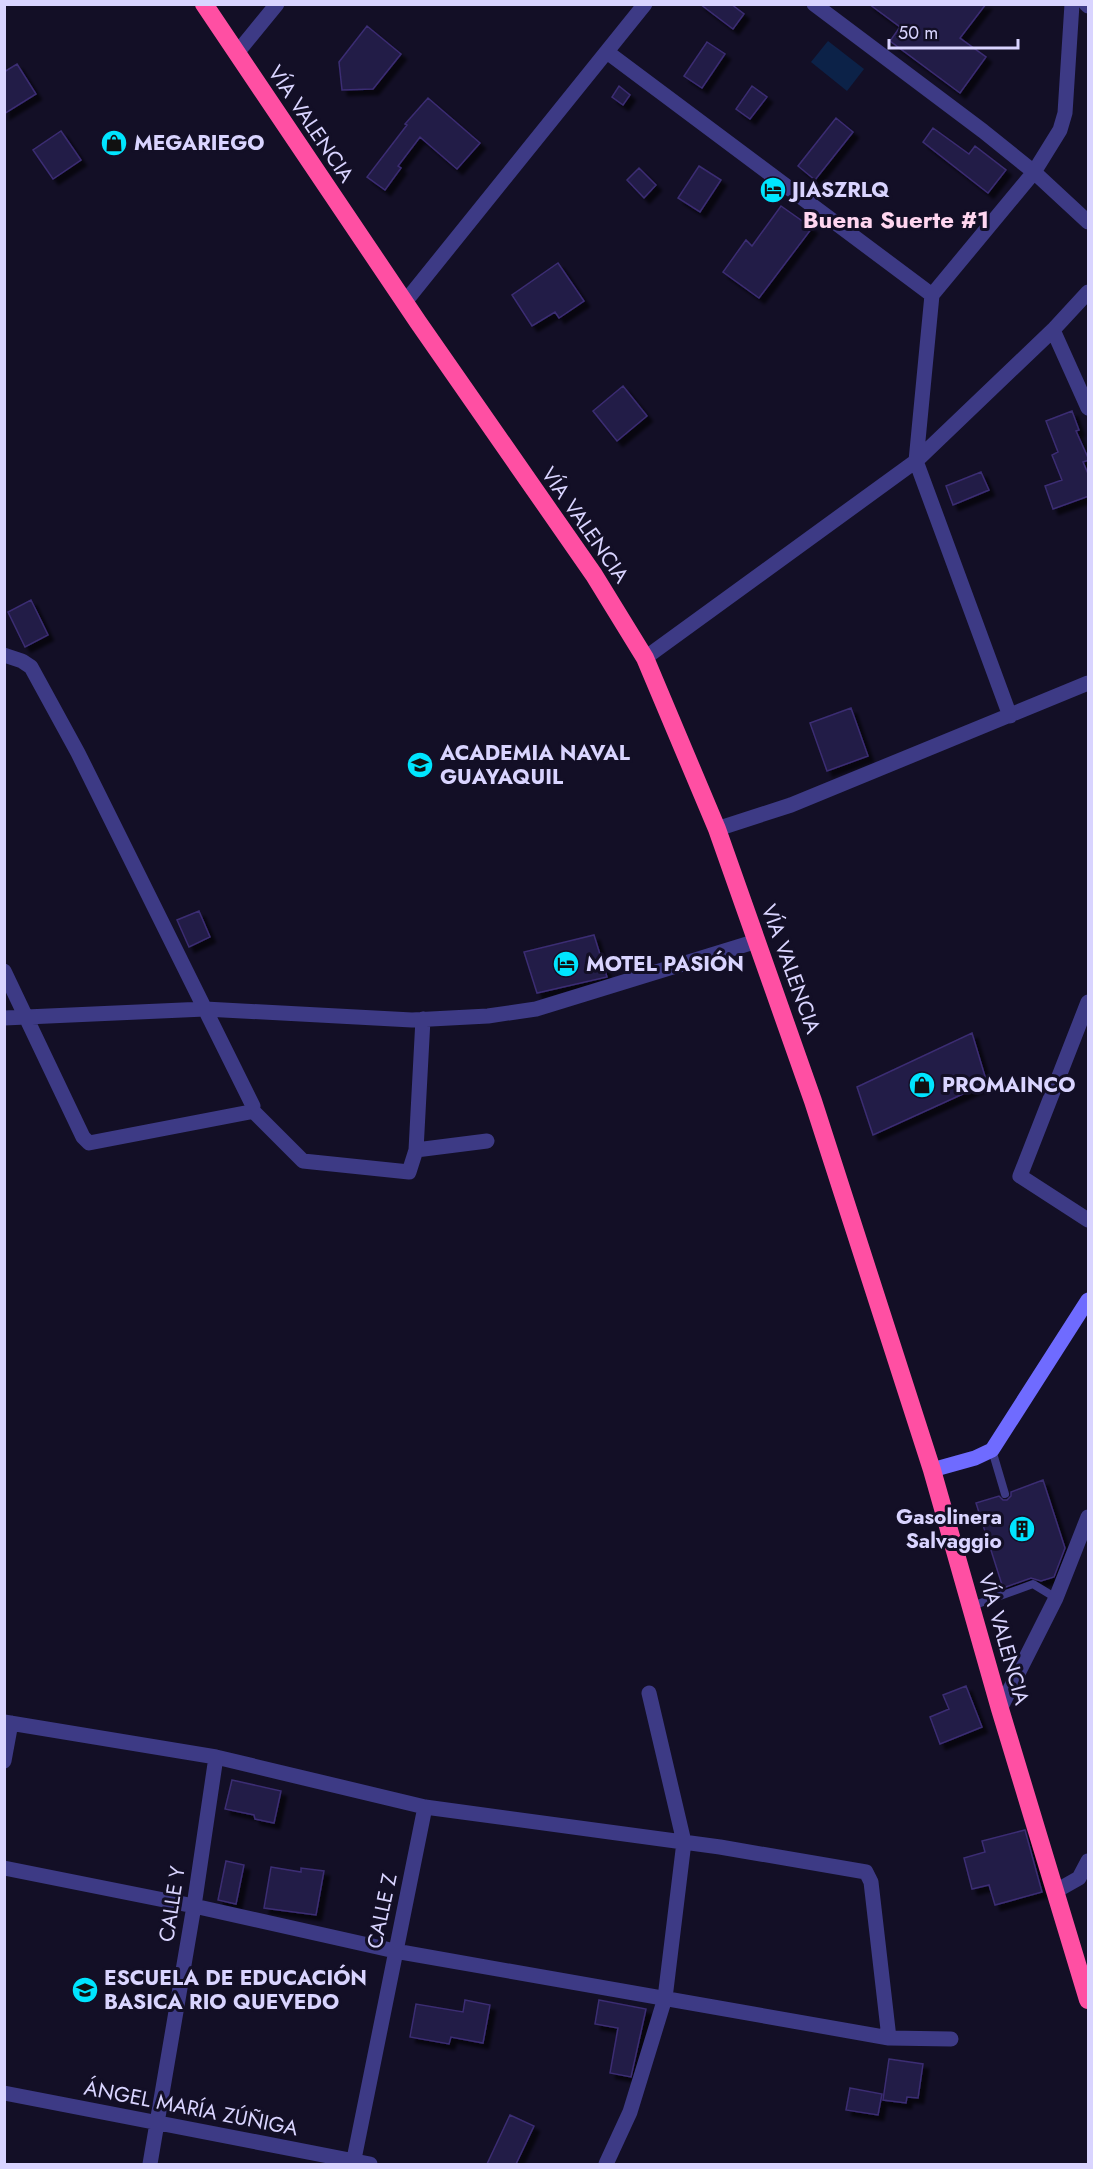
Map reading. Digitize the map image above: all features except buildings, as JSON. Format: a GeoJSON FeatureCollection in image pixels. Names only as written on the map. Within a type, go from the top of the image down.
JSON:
{"type":"FeatureCollection","features":[{"type":"Feature","properties":{"kind":"highway","name":"VÍA VALENCIA"},"geometry":{"type":"LineString","coordinates":[[204,4],[532,489],[594,575],[645,658],[717,829],[813,1101],[932,1470],[1000,1708],[1089,2000]]}},
{"type":"Feature","properties":{"kind":"street"},"geometry":{"type":"LineString","coordinates":[[237,53],[278,4]]}},
{"type":"Feature","properties":{"kind":"street"},"geometry":{"type":"LineString","coordinates":[[405,302],[645,4]]}},
{"type":"Feature","properties":{"kind":"street"},"geometry":{"type":"LineString","coordinates":[[814,4],[983,131],[1034,172],[1089,222]]}},
{"type":"Feature","properties":{"kind":"street"},"geometry":{"type":"LineString","coordinates":[[1010,716],[916,461],[932,295],[1034,172],[1060,130],[1065,113],[1072,4]]}},
{"type":"Feature","properties":{"kind":"street"},"geometry":{"type":"LineString","coordinates":[[607,52],[932,295]]}},
{"type":"Feature","properties":{"kind":"street"},"geometry":{"type":"LineString","coordinates":[[645,658],[916,461],[1053,330],[1089,292]]}},
{"type":"Feature","properties":{"kind":"street"},"geometry":{"type":"LineString","coordinates":[[1053,330],[1089,408]]}},
{"type":"Feature","properties":{"kind":"street"},"geometry":{"type":"LineString","coordinates":[[4,641],[8,655],[31,667],[78,753],[253,1107],[252,1110],[303,1161],[409,1172],[416,1150],[423,1019]]}},
{"type":"Feature","properties":{"kind":"street"},"geometry":{"type":"LineString","coordinates":[[717,829],[791,805],[1089,683]]}},
{"type":"Feature","properties":{"kind":"street"},"geometry":{"type":"LineString","coordinates":[[4,1018],[205,1009],[423,1019],[488,1016],[536,1010],[757,941]]}},
{"type":"Feature","properties":{"kind":"street"},"geometry":{"type":"LineString","coordinates":[[4,971],[83,1137],[89,1143],[252,1110]]}},
{"type":"Feature","properties":{"kind":"street"},"geometry":{"type":"LineString","coordinates":[[1089,1002],[1020,1176],[1089,1220]]}},
{"type":"Feature","properties":{"kind":"street"},"geometry":{"type":"LineString","coordinates":[[416,1150],[487,1142]]}},
{"type":"Feature","properties":{"kind":"street"},"geometry":{"type":"LineString","coordinates":[[932,1470],[975,1458],[992,1450],[1089,1300]]}},
{"type":"Feature","properties":{"kind":"street"},"geometry":{"type":"LineString","coordinates":[[1000,1708],[1056,1598],[1089,1517]]}},
{"type":"Feature","properties":{"kind":"street"},"geometry":{"type":"LineString","coordinates":[[606,2164],[630,2112],[665,1998],[684,1842],[649,1693]]}},
{"type":"Feature","properties":{"kind":"street"},"geometry":{"type":"LineString","coordinates":[[4,1761],[8,1723],[216,1757],[424,1807],[684,1842],[866,1872],[871,1882],[889,2038]]}},
{"type":"Feature","properties":{"kind":"street","name":"CALLE Y"},"geometry":{"type":"LineString","coordinates":[[150,2164],[194,1906],[216,1757]]}},
{"type":"Feature","properties":{"kind":"street","name":"CALLE Z"},"geometry":{"type":"LineString","coordinates":[[354,2163],[424,1807]]}},
{"type":"Feature","properties":{"kind":"street"},"geometry":{"type":"LineString","coordinates":[[1056,1891],[1079,1878],[1089,1861]]}},
{"type":"Feature","properties":{"kind":"street"},"geometry":{"type":"LineString","coordinates":[[4,1868],[194,1906],[395,1951],[889,2038],[951,2039]]}},
{"type":"Feature","properties":{"kind":"street","name":"ÁNGEL MARÍA ZÚÑIGA"},"geometry":{"type":"LineString","coordinates":[[4,2093],[354,2163],[370,2164]]}},
{"type":"Feature","properties":{"kind":"lane"},"geometry":{"type":"LineString","coordinates":[[992,1450],[1005,1494]]}},
{"type":"Feature","properties":{"kind":"lane"},"geometry":{"type":"LineString","coordinates":[[972,1606],[1033,1584],[1056,1598]]}},
{"type":"Feature","properties":{"kind":"water"},"geometry":{"type":"Polygon","coordinates":[[[828,41],[864,69],[847,91],[811,62],[828,41]]]}},
{"type":"Feature","properties":{"kind":"place","name":"MEGARIEGO"},"geometry":{"type":"Point","coordinates":[114,143]}},
{"type":"Feature","properties":{"kind":"place","name":"JIASZRLQ"},"geometry":{"type":"Point","coordinates":[773,190]}},
{"type":"Feature","properties":{"kind":"place","name":"ACADEMIA NAVAL GUAYAQUIL"},"geometry":{"type":"Point","coordinates":[420,765]}},
{"type":"Feature","properties":{"kind":"place","name":"MOTEL PASIÓN"},"geometry":{"type":"Point","coordinates":[566,964]}},
{"type":"Feature","properties":{"kind":"place","name":"PROMAINCO"},"geometry":{"type":"Point","coordinates":[922,1085]}},
{"type":"Feature","properties":{"kind":"place","name":"Gasolinera Salvaggio"},"geometry":{"type":"Point","coordinates":[1022,1529]}},
{"type":"Feature","properties":{"kind":"place","name":"ESCUELA DE EDUCACIÓN BASICA RIO QUEVEDO"},"geometry":{"type":"Point","coordinates":[85,1990]}},
{"type":"Feature","properties":{"kind":"district","name":"Buena Suerte #1"},"geometry":{"type":"Point","coordinates":[896,220]}}]}
